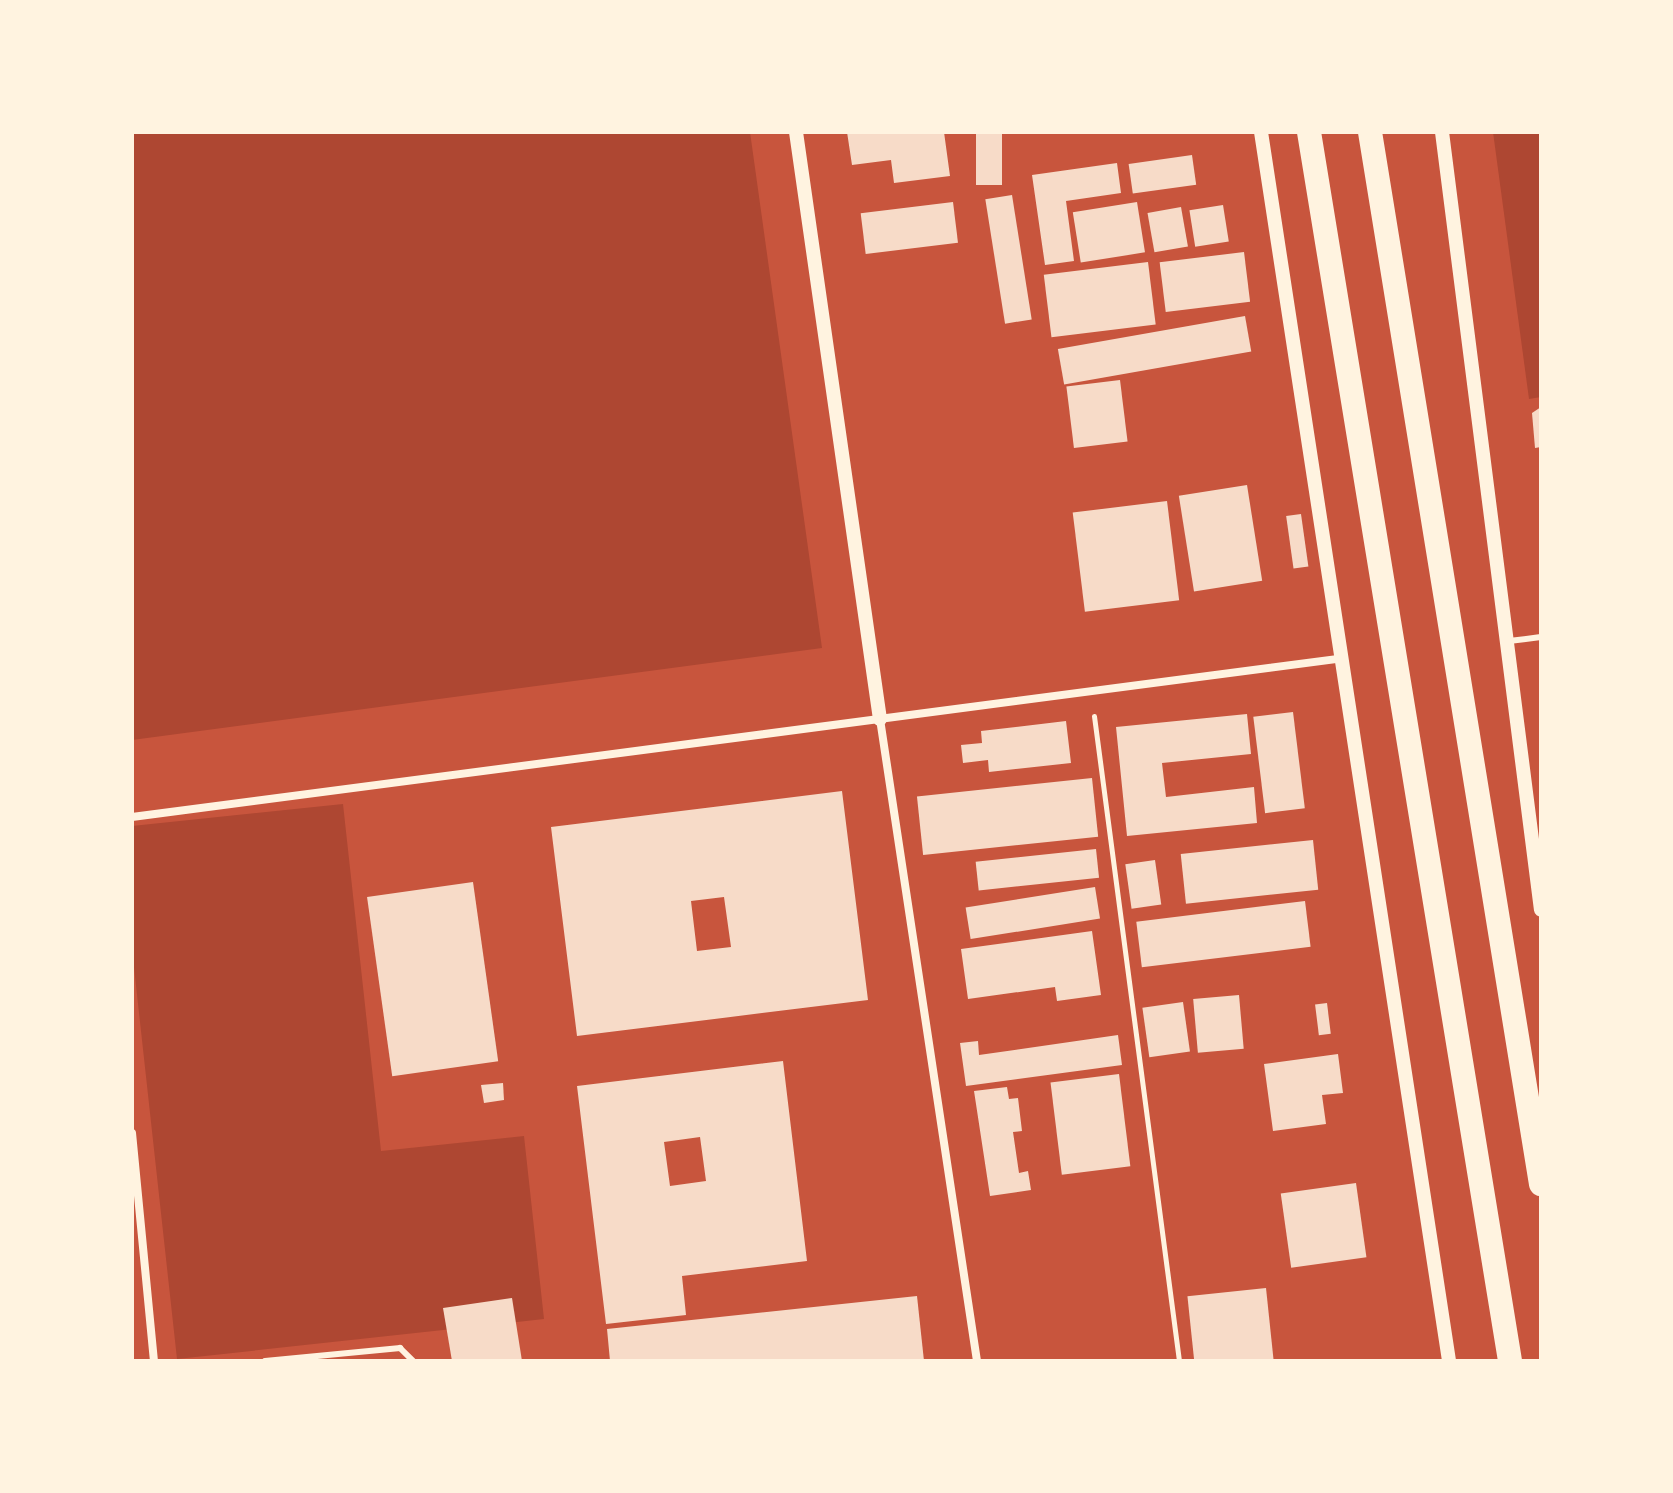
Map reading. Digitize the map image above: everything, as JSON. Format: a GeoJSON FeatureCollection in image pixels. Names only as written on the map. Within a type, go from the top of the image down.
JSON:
{"type":"FeatureCollection","features":[{"type":"Feature","properties":{"kind":"highway"},"geometry":{"type":"LineString","coordinates":[[1309,132],[1510,1361]]}},
{"type":"Feature","properties":{"kind":"highway"},"geometry":{"type":"LineString","coordinates":[[1370,132],[1541,1184]]}},
{"type":"Feature","properties":{"kind":"street"},"geometry":{"type":"LineString","coordinates":[[796,132],[880,719],[977,1361]]}},
{"type":"Feature","properties":{"kind":"street"},"geometry":{"type":"LineString","coordinates":[[1261,132],[1345,658],[1449,1361]]}},
{"type":"Feature","properties":{"kind":"street"},"geometry":{"type":"LineString","coordinates":[[1442,132],[1541,910]]}},
{"type":"Feature","properties":{"kind":"street"},"geometry":{"type":"LineString","coordinates":[[132,817],[1345,658]]}},
{"type":"Feature","properties":{"kind":"street"},"geometry":{"type":"LineString","coordinates":[[132,1133],[154,1361]]}},
{"type":"Feature","properties":{"kind":"lane"},"geometry":{"type":"LineString","coordinates":[[1506,642],[1541,637]]}},
{"type":"Feature","properties":{"kind":"lane"},"geometry":{"type":"LineString","coordinates":[[265,1361],[400,1348],[413,1361]]}},
{"type":"Feature","properties":{"kind":"path"},"geometry":{"type":"LineString","coordinates":[[1091,691],[1179,1361]]}},
{"type":"Feature","properties":{"kind":"shaded area"},"geometry":{"type":"Polygon","coordinates":[[[132,132],[750,132],[822,648],[132,740],[132,132]]]}},
{"type":"Feature","properties":{"kind":"shaded area"},"geometry":{"type":"Polygon","coordinates":[[[1493,132],[1541,132],[1541,397],[1529,399],[1493,132]]]}},
{"type":"Feature","properties":{"kind":"shaded area"},"geometry":{"type":"Polygon","coordinates":[[[343,804],[381,1151],[524,1136],[544,1319],[177,1359],[132,949],[132,826],[343,804]]]}},
{"type":"Feature","properties":{"kind":"building"},"geometry":{"type":"Polygon","coordinates":[[[847,132],[944,132],[950,176],[894,183],[891,160],[852,165],[847,132]]]}},
{"type":"Feature","properties":{"kind":"building"},"geometry":{"type":"Polygon","coordinates":[[[976,132],[1002,132],[1002,185],[976,185],[976,132]]]}},
{"type":"Feature","properties":{"kind":"building"},"geometry":{"type":"Polygon","coordinates":[[[1192,155],[1196,185],[1133,194],[1129,164],[1192,155]]]}},
{"type":"Feature","properties":{"kind":"building"},"geometry":{"type":"Polygon","coordinates":[[[1117,163],[1121,193],[1066,201],[1074,261],[1045,265],[1032,175],[1117,163]]]}},
{"type":"Feature","properties":{"kind":"building"},"geometry":{"type":"Polygon","coordinates":[[[1012,195],[1032,319],[1005,324],[985,199],[1012,195]]]}},
{"type":"Feature","properties":{"kind":"building"},"geometry":{"type":"Polygon","coordinates":[[[953,202],[958,243],[866,254],[861,213],[953,202]]]}},
{"type":"Feature","properties":{"kind":"building"},"geometry":{"type":"Polygon","coordinates":[[[1137,202],[1145,252],[1081,263],[1073,212],[1137,202]]]}},
{"type":"Feature","properties":{"kind":"building"},"geometry":{"type":"Polygon","coordinates":[[[1223,205],[1229,242],[1195,247],[1189,210],[1223,205]]]}},
{"type":"Feature","properties":{"kind":"building"},"geometry":{"type":"Polygon","coordinates":[[[1181,207],[1188,246],[1154,252],[1148,213],[1181,207]]]}},
{"type":"Feature","properties":{"kind":"building"},"geometry":{"type":"Polygon","coordinates":[[[1244,252],[1250,302],[1166,312],[1160,262],[1244,252]]]}},
{"type":"Feature","properties":{"kind":"building"},"geometry":{"type":"Polygon","coordinates":[[[1148,262],[1156,325],[1051,337],[1044,275],[1148,262]]]}},
{"type":"Feature","properties":{"kind":"building"},"geometry":{"type":"Polygon","coordinates":[[[1245,316],[1251,351],[1064,384],[1058,349],[1245,316]]]}},
{"type":"Feature","properties":{"kind":"building"},"geometry":{"type":"Polygon","coordinates":[[[1120,380],[1128,442],[1074,448],[1066,387],[1120,380]]]}},
{"type":"Feature","properties":{"kind":"building"},"geometry":{"type":"Polygon","coordinates":[[[1541,407],[1541,447],[1535,448],[1532,413],[1541,407]]]}},
{"type":"Feature","properties":{"kind":"building"},"geometry":{"type":"Polygon","coordinates":[[[1247,485],[1262,581],[1194,592],[1179,496],[1247,485]]]}},
{"type":"Feature","properties":{"kind":"building"},"geometry":{"type":"Polygon","coordinates":[[[1167,501],[1179,600],[1085,612],[1073,513],[1167,501]]]}},
{"type":"Feature","properties":{"kind":"building"},"geometry":{"type":"Polygon","coordinates":[[[1301,514],[1308,566],[1294,569],[1286,516],[1301,514]]]}},
{"type":"Feature","properties":{"kind":"building"},"geometry":{"type":"Polygon","coordinates":[[[1293,712],[1305,808],[1265,813],[1253,717],[1293,712]]]}},
{"type":"Feature","properties":{"kind":"building"},"geometry":{"type":"Polygon","coordinates":[[[1247,714],[1251,754],[1162,763],[1166,797],[1254,787],[1257,823],[1127,836],[1116,727],[1247,714]]]}},
{"type":"Feature","properties":{"kind":"building"},"geometry":{"type":"Polygon","coordinates":[[[1066,721],[1071,763],[989,772],[988,760],[963,763],[961,745],[982,743],[981,731],[1066,721]]]}},
{"type":"Feature","properties":{"kind":"building"},"geometry":{"type":"Polygon","coordinates":[[[1092,778],[1098,837],[923,855],[917,796],[1092,778]]]}},
{"type":"Feature","properties":{"kind":"building"},"geometry":{"type":"Polygon","coordinates":[[[842,791],[868,1000],[577,1036],[551,827],[842,791]],[[724,897],[691,901],[697,951],[731,947],[724,897]]]}},
{"type":"Feature","properties":{"kind":"building"},"geometry":{"type":"Polygon","coordinates":[[[1313,840],[1318,890],[1186,904],[1181,854],[1313,840]]]}},
{"type":"Feature","properties":{"kind":"building"},"geometry":{"type":"Polygon","coordinates":[[[1096,849],[1099,878],[979,890],[976,862],[1096,849]]]}},
{"type":"Feature","properties":{"kind":"building"},"geometry":{"type":"Polygon","coordinates":[[[1155,860],[1161,905],[1132,909],[1125,864],[1155,860]]]}},
{"type":"Feature","properties":{"kind":"building"},"geometry":{"type":"Polygon","coordinates":[[[473,882],[498,1061],[392,1076],[367,897],[473,882]]]}},
{"type":"Feature","properties":{"kind":"building"},"geometry":{"type":"Polygon","coordinates":[[[1095,887],[1100,919],[971,939],[966,907],[1095,887]]]}},
{"type":"Feature","properties":{"kind":"building"},"geometry":{"type":"Polygon","coordinates":[[[1305,901],[1311,947],[1142,967],[1136,922],[1305,901]]]}},
{"type":"Feature","properties":{"kind":"building"},"geometry":{"type":"Polygon","coordinates":[[[1092,931],[1101,995],[1057,1001],[1055,987],[968,999],[961,949],[1092,931]]]}},
{"type":"Feature","properties":{"kind":"building"},"geometry":{"type":"Polygon","coordinates":[[[1239,995],[1244,1049],[1198,1053],[1193,999],[1239,995]]]}},
{"type":"Feature","properties":{"kind":"building"},"geometry":{"type":"Polygon","coordinates":[[[1183,1002],[1190,1052],[1149,1057],[1142,1008],[1183,1002]]]}},
{"type":"Feature","properties":{"kind":"building"},"geometry":{"type":"Polygon","coordinates":[[[1327,1003],[1331,1034],[1319,1035],[1315,1004],[1327,1003]]]}},
{"type":"Feature","properties":{"kind":"building"},"geometry":{"type":"Polygon","coordinates":[[[1118,1035],[1122,1065],[966,1086],[960,1043],[978,1041],[979,1055],[1118,1035]]]}},
{"type":"Feature","properties":{"kind":"building"},"geometry":{"type":"Polygon","coordinates":[[[1338,1054],[1343,1093],[1322,1095],[1326,1124],[1273,1131],[1264,1064],[1338,1054]]]}},
{"type":"Feature","properties":{"kind":"building"},"geometry":{"type":"Polygon","coordinates":[[[783,1061],[807,1261],[682,1276],[686,1315],[606,1324],[577,1086],[783,1061]],[[700,1137],[664,1142],[670,1186],[706,1181],[700,1137]]]}},
{"type":"Feature","properties":{"kind":"building"},"geometry":{"type":"Polygon","coordinates":[[[1119,1074],[1130,1166],[1062,1175],[1051,1082],[1119,1074]]]}},
{"type":"Feature","properties":{"kind":"building"},"geometry":{"type":"Polygon","coordinates":[[[503,1083],[504,1100],[484,1103],[481,1085],[503,1083]]]}},
{"type":"Feature","properties":{"kind":"building"},"geometry":{"type":"Polygon","coordinates":[[[1007,1087],[1009,1099],[1018,1098],[1022,1131],[1013,1132],[1019,1173],[1028,1171],[1031,1190],[990,1196],[974,1091],[1007,1087]]]}},
{"type":"Feature","properties":{"kind":"building"},"geometry":{"type":"Polygon","coordinates":[[[1356,1183],[1366,1257],[1291,1268],[1281,1194],[1356,1183]]]}},
{"type":"Feature","properties":{"kind":"building"},"geometry":{"type":"Polygon","coordinates":[[[1266,1288],[1274,1361],[1194,1361],[1187,1296],[1266,1288]]]}},
{"type":"Feature","properties":{"kind":"building"},"geometry":{"type":"Polygon","coordinates":[[[917,1296],[924,1361],[610,1361],[607,1329],[917,1296]]]}},
{"type":"Feature","properties":{"kind":"building"},"geometry":{"type":"Polygon","coordinates":[[[512,1298],[522,1361],[452,1361],[443,1308],[512,1298]]]}}]}
